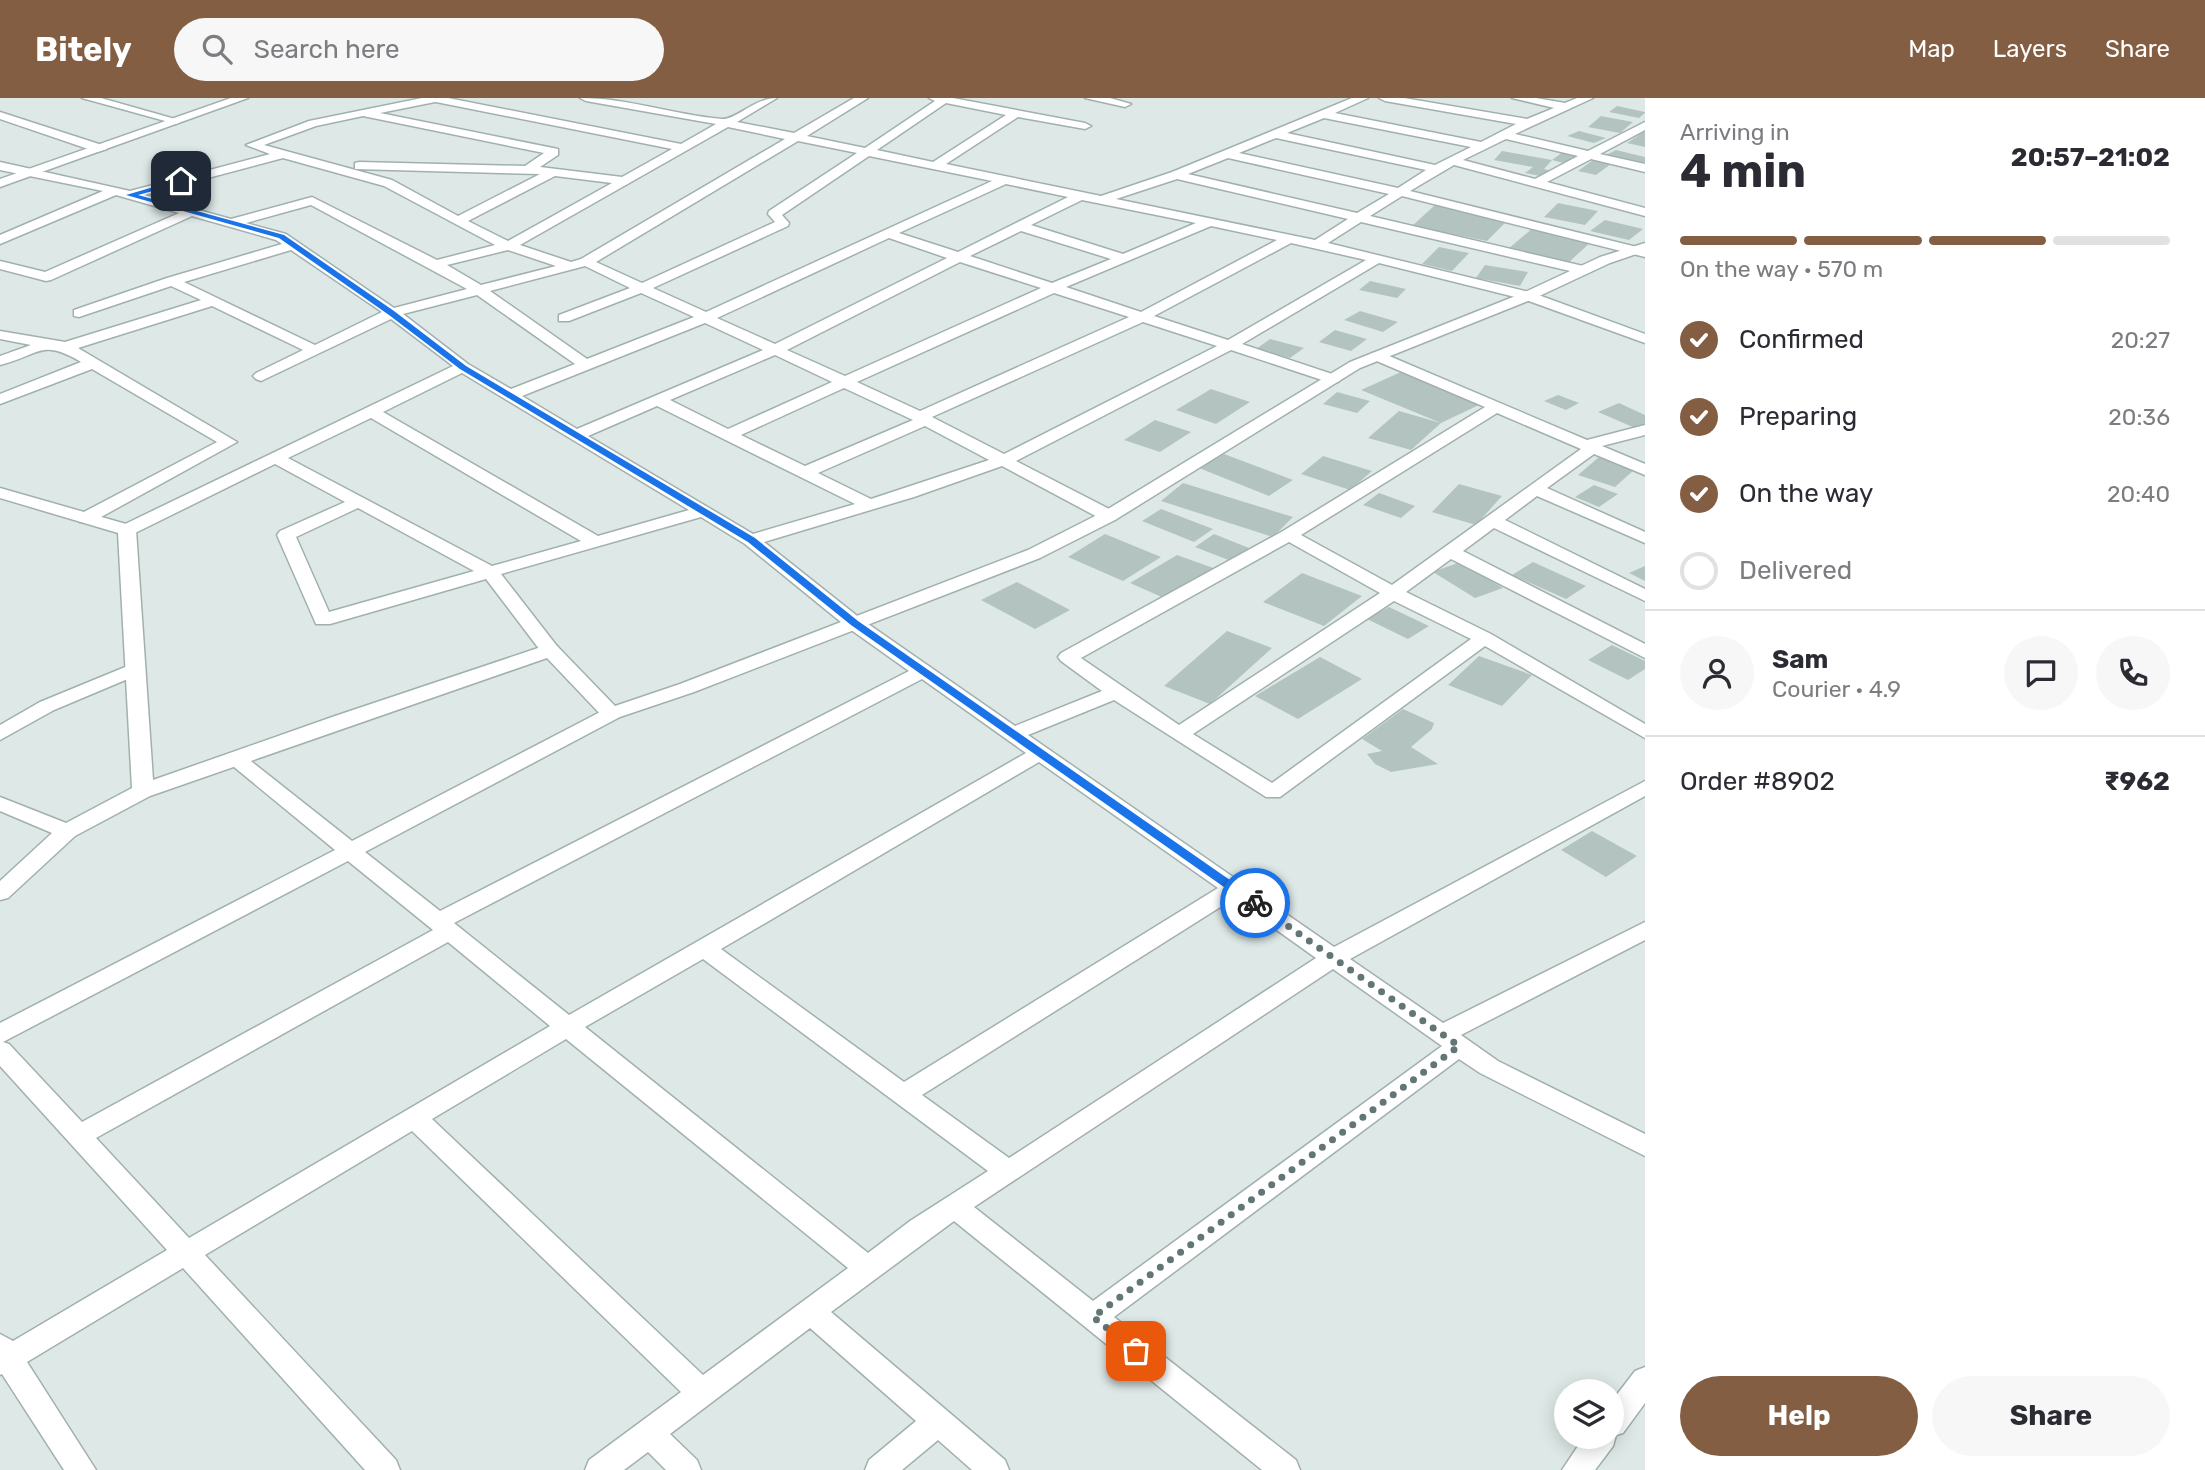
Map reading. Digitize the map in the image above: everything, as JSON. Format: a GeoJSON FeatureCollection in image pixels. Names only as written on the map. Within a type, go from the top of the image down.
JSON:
{"type":"FeatureCollection","features":[{"type":"Feature","properties":{"kind":"street"},"geometry":{"type":"LineString","coordinates":[[88,98],[176,121]]}},
{"type":"Feature","properties":{"kind":"street"},"geometry":{"type":"LineString","coordinates":[[0,183],[242,98]]}},
{"type":"Feature","properties":{"kind":"street"},"geometry":{"type":"LineString","coordinates":[[685,148],[437,98],[406,102],[313,123],[252,145],[388,183],[495,241],[579,264],[641,288],[923,418],[1109,516]]}},
{"type":"Feature","properties":{"kind":"street"},"geometry":{"type":"LineString","coordinates":[[586,98],[728,124],[1317,244],[1528,296],[1645,339]]}},
{"type":"Feature","properties":{"kind":"street"},"geometry":{"type":"LineString","coordinates":[[435,264],[509,246],[771,98]]}},
{"type":"Feature","properties":{"kind":"street"},"geometry":{"type":"LineString","coordinates":[[261,376],[391,313],[579,264],[862,98]]}},
{"type":"Feature","properties":{"kind":"street"},"geometry":{"type":"LineString","coordinates":[[989,108],[1006,98]]}},
{"type":"Feature","properties":{"kind":"street"},"geometry":{"type":"LineString","coordinates":[[1091,98],[1125,104]]}},
{"type":"Feature","properties":{"kind":"street"},"geometry":{"type":"LineString","coordinates":[[1102,200],[1176,175],[1362,98]]}},
{"type":"Feature","properties":{"kind":"street"},"geometry":{"type":"LineString","coordinates":[[1385,98],[1528,123]]}},
{"type":"Feature","properties":{"kind":"street"},"geometry":{"type":"LineString","coordinates":[[1518,98],[1566,107]]}},
{"type":"Feature","properties":{"kind":"street"},"geometry":{"type":"LineString","coordinates":[[1317,244],[1437,169],[1528,123],[1587,98]]}},
{"type":"Feature","properties":{"kind":"street"},"geometry":{"type":"LineString","coordinates":[[564,318],[641,288],[783,223],[774,214],[939,99],[1085,126]]}},
{"type":"Feature","properties":{"kind":"street"},"geometry":{"type":"LineString","coordinates":[[638,107],[664,101]]}},
{"type":"Feature","properties":{"kind":"street"},"geometry":{"type":"LineString","coordinates":[[363,113],[554,152],[527,170]]}},
{"type":"Feature","properties":{"kind":"street"},"geometry":{"type":"LineString","coordinates":[[934,166],[1016,113]]}},
{"type":"Feature","properties":{"kind":"street"},"geometry":{"type":"LineString","coordinates":[[1323,114],[1482,146]]}},
{"type":"Feature","properties":{"kind":"street"},"geometry":{"type":"LineString","coordinates":[[0,115],[101,149]]}},
{"type":"Feature","properties":{"kind":"street"},"geometry":{"type":"LineString","coordinates":[[1535,184],[1592,156],[1645,125]]}},
{"type":"Feature","properties":{"kind":"street"},"geometry":{"type":"LineString","coordinates":[[1275,134],[1437,169]]}},
{"type":"Feature","properties":{"kind":"street"},"geometry":{"type":"LineString","coordinates":[[1504,135],[1645,168]]}},
{"type":"Feature","properties":{"kind":"street"},"geometry":{"type":"LineString","coordinates":[[0,240],[122,193],[283,154]]}},
{"type":"Feature","properties":{"kind":"street"},"geometry":{"type":"LineString","coordinates":[[1227,154],[1642,250]]}},
{"type":"Feature","properties":{"kind":"street"},"geometry":{"type":"LineString","coordinates":[[1452,161],[1645,212]]}},
{"type":"Feature","properties":{"kind":"street"},"geometry":{"type":"LineString","coordinates":[[0,166],[122,193],[281,237],[463,367],[751,540],[854,623],[1489,1067],[1645,1146]]}},
{"type":"Feature","properties":{"kind":"street"},"geometry":{"type":"LineString","coordinates":[[326,166],[527,170],[626,181]]}},
{"type":"Feature","properties":{"kind":"street"},"geometry":{"type":"LineString","coordinates":[[460,220],[554,172]]}},
{"type":"Feature","properties":{"kind":"street"},"geometry":{"type":"LineString","coordinates":[[1176,175],[1583,270]]}},
{"type":"Feature","properties":{"kind":"street"},"geometry":{"type":"LineString","coordinates":[[510,396],[705,318],[1005,180]]}},
{"type":"Feature","properties":{"kind":"street"},"geometry":{"type":"LineString","coordinates":[[576,435],[775,350],[1081,195]]}},
{"type":"Feature","properties":{"kind":"street"},"geometry":{"type":"LineString","coordinates":[[232,223],[312,201],[480,290],[586,365]]}},
{"type":"Feature","properties":{"kind":"street"},"geometry":{"type":"LineString","coordinates":[[0,265],[46,278],[191,212]]}},
{"type":"Feature","properties":{"kind":"street"},"geometry":{"type":"LineString","coordinates":[[727,435],[1055,287],[1210,222]]}},
{"type":"Feature","properties":{"kind":"street"},"geometry":{"type":"LineString","coordinates":[[1020,226],[1122,258]]}},
{"type":"Feature","properties":{"kind":"street"},"geometry":{"type":"LineString","coordinates":[[888,233],[1333,379]]}},
{"type":"Feature","properties":{"kind":"street"},"geometry":{"type":"LineString","coordinates":[[804,473],[1144,316],[1290,238]]}},
{"type":"Feature","properties":{"kind":"street"},"geometry":{"type":"LineString","coordinates":[[79,313],[172,281],[293,245]]}},
{"type":"Feature","properties":{"kind":"street"},"geometry":{"type":"LineString","coordinates":[[0,1034],[611,714],[687,688],[1034,554],[1109,516],[1333,379],[1377,356],[1528,296],[1583,270],[1642,250]]}},
{"type":"Feature","properties":{"kind":"street"},"geometry":{"type":"LineString","coordinates":[[751,540],[869,505],[1004,460],[1230,345],[1377,259]]}},
{"type":"Feature","properties":{"kind":"street"},"geometry":{"type":"LineString","coordinates":[[172,281],[314,350]]}},
{"type":"Feature","properties":{"kind":"street"},"geometry":{"type":"LineString","coordinates":[[66,347],[214,301]]}},
{"type":"Feature","properties":{"kind":"street"},"geometry":{"type":"LineString","coordinates":[[0,335],[66,347],[229,442],[86,518]]}},
{"type":"Feature","properties":{"kind":"street"},"geometry":{"type":"LineString","coordinates":[[0,361],[47,344]]}},
{"type":"Feature","properties":{"kind":"street"},"geometry":{"type":"LineString","coordinates":[[1377,356],[1645,470]]}},
{"type":"Feature","properties":{"kind":"street"},"geometry":{"type":"LineString","coordinates":[[0,398],[93,363]]}},
{"type":"Feature","properties":{"kind":"street"},"geometry":{"type":"LineString","coordinates":[[0,493],[127,530],[463,367]]}},
{"type":"Feature","properties":{"kind":"street"},"geometry":{"type":"LineString","coordinates":[[657,400],[869,505]]}},
{"type":"Feature","properties":{"kind":"street"},"geometry":{"type":"LineString","coordinates":[[1483,638],[1273,792],[1115,692],[1068,657],[1289,535],[1496,407]]}},
{"type":"Feature","properties":{"kind":"street"},"geometry":{"type":"LineString","coordinates":[[372,412],[596,542]]}},
{"type":"Feature","properties":{"kind":"street"},"geometry":{"type":"LineString","coordinates":[[1179,734],[1393,593],[1589,446],[1645,430]]}},
{"type":"Feature","properties":{"kind":"street"},"geometry":{"type":"LineString","coordinates":[[275,458],[490,572],[550,650],[611,714]]}},
{"type":"Feature","properties":{"kind":"street"},"geometry":{"type":"LineString","coordinates":[[1535,489],[1645,538]]}},
{"type":"Feature","properties":{"kind":"street"},"geometry":{"type":"LineString","coordinates":[[356,503],[286,535],[323,620],[703,511]]}},
{"type":"Feature","properties":{"kind":"street"},"geometry":{"type":"LineString","coordinates":[[1492,520],[1645,596]]}},
{"type":"Feature","properties":{"kind":"street"},"geometry":{"type":"LineString","coordinates":[[127,530],[143,791]]}},
{"type":"Feature","properties":{"kind":"street"},"geometry":{"type":"LineString","coordinates":[[1289,535],[1393,593],[1483,638],[1645,732]]}},
{"type":"Feature","properties":{"kind":"street"},"geometry":{"type":"LineString","coordinates":[[1450,551],[1645,652]]}},
{"type":"Feature","properties":{"kind":"street"},"geometry":{"type":"LineString","coordinates":[[0,893],[67,831],[143,791],[550,650]]}},
{"type":"Feature","properties":{"kind":"street"},"geometry":{"type":"LineString","coordinates":[[0,734],[47,706],[135,669]]}},
{"type":"Feature","properties":{"kind":"street"},"geometry":{"type":"LineString","coordinates":[[78,1136],[444,926],[923,671]]}},
{"type":"Feature","properties":{"kind":"street"},"geometry":{"type":"LineString","coordinates":[[1014,734],[1115,692]]}},
{"type":"Feature","properties":{"kind":"street"},"geometry":{"type":"LineString","coordinates":[[81,1470],[3,1354],[185,1252],[1041,753]]}},
{"type":"Feature","properties":{"kind":"street"},"geometry":{"type":"LineString","coordinates":[[235,758],[867,1268]]}},
{"type":"Feature","properties":{"kind":"street"},"geometry":{"type":"LineString","coordinates":[[600,1470],[867,1268],[954,1206],[1333,958],[1645,787]]}},
{"type":"Feature","properties":{"kind":"street"},"geometry":{"type":"LineString","coordinates":[[0,803],[67,831]]}},
{"type":"Feature","properties":{"kind":"street"},"geometry":{"type":"LineString","coordinates":[[904,1094],[1234,888]]}},
{"type":"Feature","properties":{"kind":"street"},"geometry":{"type":"LineString","coordinates":[[1093,1317],[1451,1040],[1640,939]]}},
{"type":"Feature","properties":{"kind":"street"},"geometry":{"type":"LineString","coordinates":[[704,948],[1008,1171]]}},
{"type":"Feature","properties":{"kind":"street"},"geometry":{"type":"LineString","coordinates":[[0,1050],[385,1470]]}},
{"type":"Feature","properties":{"kind":"street"},"geometry":{"type":"LineString","coordinates":[[414,1117],[702,1393]]}},
{"type":"Feature","properties":{"kind":"street"},"geometry":{"type":"LineString","coordinates":[[954,1206],[1285,1470]]}},
{"type":"Feature","properties":{"kind":"street"},"geometry":{"type":"LineString","coordinates":[[811,1311],[994,1470]]}},
{"type":"Feature","properties":{"kind":"street"},"geometry":{"type":"LineString","coordinates":[[1624,1408],[1645,1380]]}},
{"type":"Feature","properties":{"kind":"street"},"geometry":{"type":"LineString","coordinates":[[880,1470],[938,1421]]}},
{"type":"Feature","properties":{"kind":"street"},"geometry":{"type":"LineString","coordinates":[[649,1433],[686,1470]]}},
{"type":"Feature","properties":{"kind":"street"},"geometry":{"type":"LineString","coordinates":[[1577,1470],[1593,1449]]}},
{"type":"Feature","properties":{"kind":"building"},"geometry":{"type":"Polygon","coordinates":[[[1617,106],[1645,113],[1639,118],[1609,112],[1617,106]]]}},
{"type":"Feature","properties":{"kind":"building"},"geometry":{"type":"Polygon","coordinates":[[[1601,116],[1633,122],[1620,133],[1588,127],[1601,116]]]}},
{"type":"Feature","properties":{"kind":"building"},"geometry":{"type":"Polygon","coordinates":[[[1579,131],[1606,138],[1594,143],[1567,136],[1579,131]]]}},
{"type":"Feature","properties":{"kind":"building"},"geometry":{"type":"Polygon","coordinates":[[[1645,131],[1645,147],[1627,143],[1645,131]]]}},
{"type":"Feature","properties":{"kind":"building"},"geometry":{"type":"Polygon","coordinates":[[[1616,150],[1645,157],[1645,162],[1638,166],[1602,157],[1616,150]]]}},
{"type":"Feature","properties":{"kind":"building"},"geometry":{"type":"Polygon","coordinates":[[[1502,151],[1552,160],[1544,169],[1553,171],[1545,177],[1525,173],[1533,167],[1494,160],[1502,151]]]}},
{"type":"Feature","properties":{"kind":"building"},"geometry":{"type":"Polygon","coordinates":[[[1564,151],[1580,155],[1567,164],[1552,160],[1564,151]]]}},
{"type":"Feature","properties":{"kind":"building"},"geometry":{"type":"Polygon","coordinates":[[[1593,160],[1611,164],[1596,175],[1578,171],[1593,160]]]}},
{"type":"Feature","properties":{"kind":"building"},"geometry":{"type":"Polygon","coordinates":[[[1558,203],[1598,211],[1585,225],[1544,217],[1558,203]]]}},
{"type":"Feature","properties":{"kind":"building"},"geometry":{"type":"Polygon","coordinates":[[[1435,205],[1508,220],[1487,241],[1412,226],[1435,205]]]}},
{"type":"Feature","properties":{"kind":"building"},"geometry":{"type":"Polygon","coordinates":[[[1605,220],[1643,229],[1629,240],[1590,231],[1605,220]]]}},
{"type":"Feature","properties":{"kind":"building"},"geometry":{"type":"Polygon","coordinates":[[[1534,227],[1592,241],[1568,263],[1508,249],[1534,227]]]}},
{"type":"Feature","properties":{"kind":"building"},"geometry":{"type":"Polygon","coordinates":[[[1439,247],[1469,253],[1452,271],[1422,264],[1439,247]]]}},
{"type":"Feature","properties":{"kind":"building"},"geometry":{"type":"Polygon","coordinates":[[[1485,265],[1528,272],[1520,286],[1476,278],[1485,265]]]}},
{"type":"Feature","properties":{"kind":"building"},"geometry":{"type":"Polygon","coordinates":[[[1370,281],[1406,289],[1397,298],[1359,290],[1370,281]]]}},
{"type":"Feature","properties":{"kind":"building"},"geometry":{"type":"Polygon","coordinates":[[[1360,311],[1398,322],[1383,332],[1344,320],[1360,311]]]}},
{"type":"Feature","properties":{"kind":"building"},"geometry":{"type":"Polygon","coordinates":[[[1335,330],[1367,339],[1351,351],[1319,342],[1335,330]]]}},
{"type":"Feature","properties":{"kind":"building"},"geometry":{"type":"Polygon","coordinates":[[[1270,339],[1304,348],[1290,358],[1256,349],[1270,339]]]}},
{"type":"Feature","properties":{"kind":"building"},"geometry":{"type":"Polygon","coordinates":[[[1401,372],[1481,404],[1441,423],[1361,390],[1401,372]]]}},
{"type":"Feature","properties":{"kind":"building"},"geometry":{"type":"Polygon","coordinates":[[[1211,389],[1250,402],[1216,424],[1176,410],[1211,389]]]}},
{"type":"Feature","properties":{"kind":"building"},"geometry":{"type":"Polygon","coordinates":[[[1337,392],[1370,401],[1357,413],[1323,404],[1337,392]]]}},
{"type":"Feature","properties":{"kind":"building"},"geometry":{"type":"Polygon","coordinates":[[[1558,395],[1579,403],[1566,410],[1544,401],[1558,395]]]}},
{"type":"Feature","properties":{"kind":"building"},"geometry":{"type":"Polygon","coordinates":[[[1619,403],[1645,415],[1645,424],[1635,428],[1598,412],[1619,403]]]}},
{"type":"Feature","properties":{"kind":"building"},"geometry":{"type":"Polygon","coordinates":[[[1399,411],[1441,423],[1411,450],[1368,438],[1399,411]]]}},
{"type":"Feature","properties":{"kind":"building"},"geometry":{"type":"Polygon","coordinates":[[[1155,420],[1191,432],[1160,452],[1124,440],[1155,420]]]}},
{"type":"Feature","properties":{"kind":"building"},"geometry":{"type":"Polygon","coordinates":[[[1224,454],[1293,480],[1269,496],[1199,468],[1224,454]]]}},
{"type":"Feature","properties":{"kind":"building"},"geometry":{"type":"Polygon","coordinates":[[[1323,456],[1372,471],[1350,490],[1301,474],[1323,456]]]}},
{"type":"Feature","properties":{"kind":"building"},"geometry":{"type":"Polygon","coordinates":[[[1599,457],[1635,469],[1615,487],[1578,475],[1599,457]]]}},
{"type":"Feature","properties":{"kind":"building"},"geometry":{"type":"Polygon","coordinates":[[[1183,483],[1293,517],[1273,537],[1161,501],[1183,483]]]}},
{"type":"Feature","properties":{"kind":"building"},"geometry":{"type":"Polygon","coordinates":[[[1459,484],[1502,496],[1476,525],[1432,512],[1459,484]]]}},
{"type":"Feature","properties":{"kind":"building"},"geometry":{"type":"Polygon","coordinates":[[[1594,485],[1618,494],[1599,507],[1575,497],[1594,485]]]}},
{"type":"Feature","properties":{"kind":"building"},"geometry":{"type":"Polygon","coordinates":[[[1379,493],[1415,506],[1401,518],[1363,505],[1379,493]]]}},
{"type":"Feature","properties":{"kind":"building"},"geometry":{"type":"Polygon","coordinates":[[[1161,509],[1213,529],[1194,542],[1142,521],[1161,509]]]}},
{"type":"Feature","properties":{"kind":"building"},"geometry":{"type":"Polygon","coordinates":[[[1105,534],[1161,557],[1123,581],[1068,557],[1105,534]]]}},
{"type":"Feature","properties":{"kind":"building"},"geometry":{"type":"Polygon","coordinates":[[[1214,534],[1249,548],[1231,561],[1195,547],[1214,534]]]}},
{"type":"Feature","properties":{"kind":"building"},"geometry":{"type":"Polygon","coordinates":[[[1177,555],[1216,569],[1164,598],[1130,583],[1177,555]]]}},
{"type":"Feature","properties":{"kind":"building"},"geometry":{"type":"Polygon","coordinates":[[[1460,562],[1503,588],[1475,598],[1433,572],[1460,562]]]}},
{"type":"Feature","properties":{"kind":"building"},"geometry":{"type":"Polygon","coordinates":[[[1533,562],[1586,586],[1566,599],[1512,575],[1533,562]]]}},
{"type":"Feature","properties":{"kind":"building"},"geometry":{"type":"Polygon","coordinates":[[[1645,566],[1645,581],[1629,573],[1645,566]]]}},
{"type":"Feature","properties":{"kind":"building"},"geometry":{"type":"Polygon","coordinates":[[[1302,573],[1362,596],[1324,626],[1263,602],[1302,573]]]}},
{"type":"Feature","properties":{"kind":"building"},"geometry":{"type":"Polygon","coordinates":[[[1017,582],[1070,610],[1035,629],[981,600],[1017,582]]]}},
{"type":"Feature","properties":{"kind":"building"},"geometry":{"type":"Polygon","coordinates":[[[1389,607],[1429,626],[1408,639],[1367,619],[1389,607]]]}},
{"type":"Feature","properties":{"kind":"building"},"geometry":{"type":"Polygon","coordinates":[[[1227,631],[1272,648],[1210,704],[1164,686],[1227,631]]]}},
{"type":"Feature","properties":{"kind":"building"},"geometry":{"type":"Polygon","coordinates":[[[1612,645],[1645,661],[1645,669],[1628,680],[1588,660],[1612,645]]]}},
{"type":"Feature","properties":{"kind":"building"},"geometry":{"type":"Polygon","coordinates":[[[1479,656],[1532,675],[1502,706],[1448,685],[1479,656]]]}},
{"type":"Feature","properties":{"kind":"building"},"geometry":{"type":"Polygon","coordinates":[[[1320,657],[1362,679],[1298,719],[1255,696],[1320,657]]]}},
{"type":"Feature","properties":{"kind":"building"},"geometry":{"type":"Polygon","coordinates":[[[1403,709],[1434,723],[1432,729],[1411,747],[1438,764],[1391,772],[1375,764],[1367,754],[1382,751],[1362,739],[1403,709]]]}},
{"type":"Feature","properties":{"kind":"building"},"geometry":{"type":"Polygon","coordinates":[[[1592,831],[1637,856],[1606,877],[1561,850],[1592,831]]]}},
{"type":"Feature","properties":{"kind":"way so far"},"geometry":{"type":"LineString","coordinates":[[1136,1351],[1093,1317],[1459,1046],[1255,903]]}},
{"type":"Feature","properties":{"kind":"route"},"geometry":{"type":"LineString","coordinates":[[181,181],[130,195],[281,237],[463,367],[751,540],[854,623],[1255,903]]}}]}
